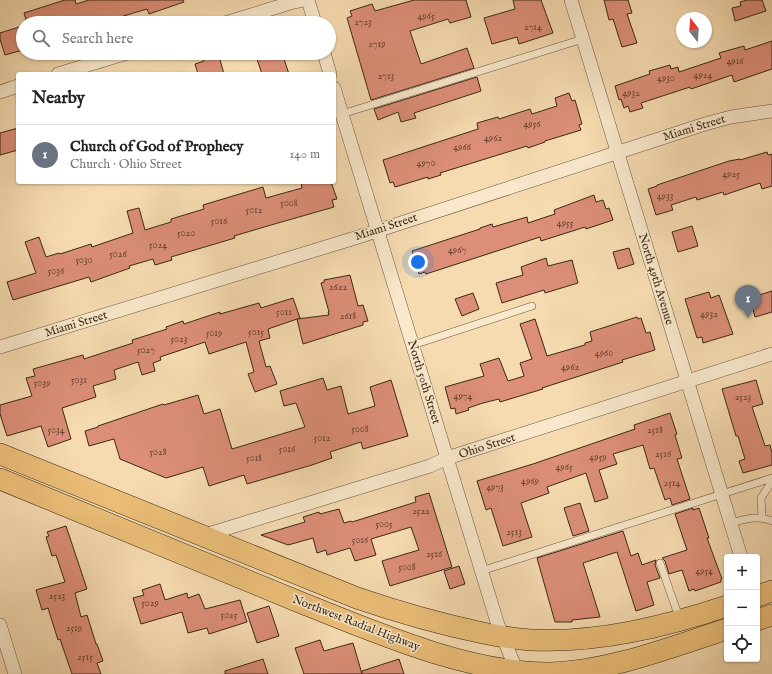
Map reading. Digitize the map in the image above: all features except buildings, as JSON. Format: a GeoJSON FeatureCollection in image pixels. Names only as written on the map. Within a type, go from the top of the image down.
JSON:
{"type":"FeatureCollection","features":[{"type":"Feature","properties":{"kind":"main road","name":"Northwest Radial Highway"},"geometry":{"type":"LineString","coordinates":[[0,454],[363,600],[452,627],[503,637],[531,640],[595,638],[665,625],[724,607]]}},
{"type":"Feature","properties":{"kind":"main road","name":"Northwest Radial Highway"},"geometry":{"type":"LineString","coordinates":[[0,479],[164,548],[405,643],[447,657],[483,666],[517,673],[551,673],[586,670],[621,662],[724,630]]}},
{"type":"Feature","properties":{"kind":"main road"},"geometry":{"type":"LineString","coordinates":[[760,595],[772,591]]}},
{"type":"Feature","properties":{"kind":"main road"},"geometry":{"type":"LineString","coordinates":[[760,619],[772,615]]}},
{"type":"Feature","properties":{"kind":"street"},"geometry":{"type":"LineString","coordinates":[[248,16],[304,0]]}},
{"type":"Feature","properties":{"kind":"street"},"geometry":{"type":"LineString","coordinates":[[308,0],[312,16]]}},
{"type":"Feature","properties":{"kind":"street","name":"North 49th Avenue"},"geometry":{"type":"LineString","coordinates":[[571,0],[740,554]]}},
{"type":"Feature","properties":{"kind":"street"},"geometry":{"type":"LineString","coordinates":[[65,72],[104,60]]}},
{"type":"Feature","properties":{"kind":"street"},"geometry":{"type":"LineString","coordinates":[[326,60],[329,72]]}},
{"type":"Feature","properties":{"kind":"street"},"geometry":{"type":"LineString","coordinates":[[0,92],[16,87]]}},
{"type":"Feature","properties":{"kind":"street","name":"North 50th Street"},"geometry":{"type":"LineString","coordinates":[[336,94],[481,571],[498,625],[517,673]]}},
{"type":"Feature","properties":{"kind":"street","name":"Miami Street"},"geometry":{"type":"LineString","coordinates":[[0,347],[348,240],[617,152],[731,117],[772,112]]}},
{"type":"Feature","properties":{"kind":"street","name":"Ohio Street"},"geometry":{"type":"LineString","coordinates":[[202,536],[430,466],[447,458],[772,354]]}},
{"type":"Feature","properties":{"kind":"street"},"geometry":{"type":"LineString","coordinates":[[0,625],[15,674]]}},
{"type":"Feature","properties":{"kind":"lane"},"geometry":{"type":"LineString","coordinates":[[342,114],[583,39]]}},
{"type":"Feature","properties":{"kind":"lane"},"geometry":{"type":"LineString","coordinates":[[412,345],[532,306]]}},
{"type":"Feature","properties":{"kind":"lane"},"geometry":{"type":"LineString","coordinates":[[481,571],[772,479]]}},
{"type":"Feature","properties":{"kind":"lane"},"geometry":{"type":"LineString","coordinates":[[762,517],[761,498],[772,479]]}},
{"type":"Feature","properties":{"kind":"lane"},"geometry":{"type":"LineString","coordinates":[[731,523],[762,517],[772,521]]}},
{"type":"Feature","properties":{"kind":"lane"},"geometry":{"type":"LineString","coordinates":[[660,563],[680,620]]}},
{"type":"Feature","properties":{"kind":"place","name":"Church of God of Prophecy"},"geometry":{"type":"Point","coordinates":[748,318]}}]}
